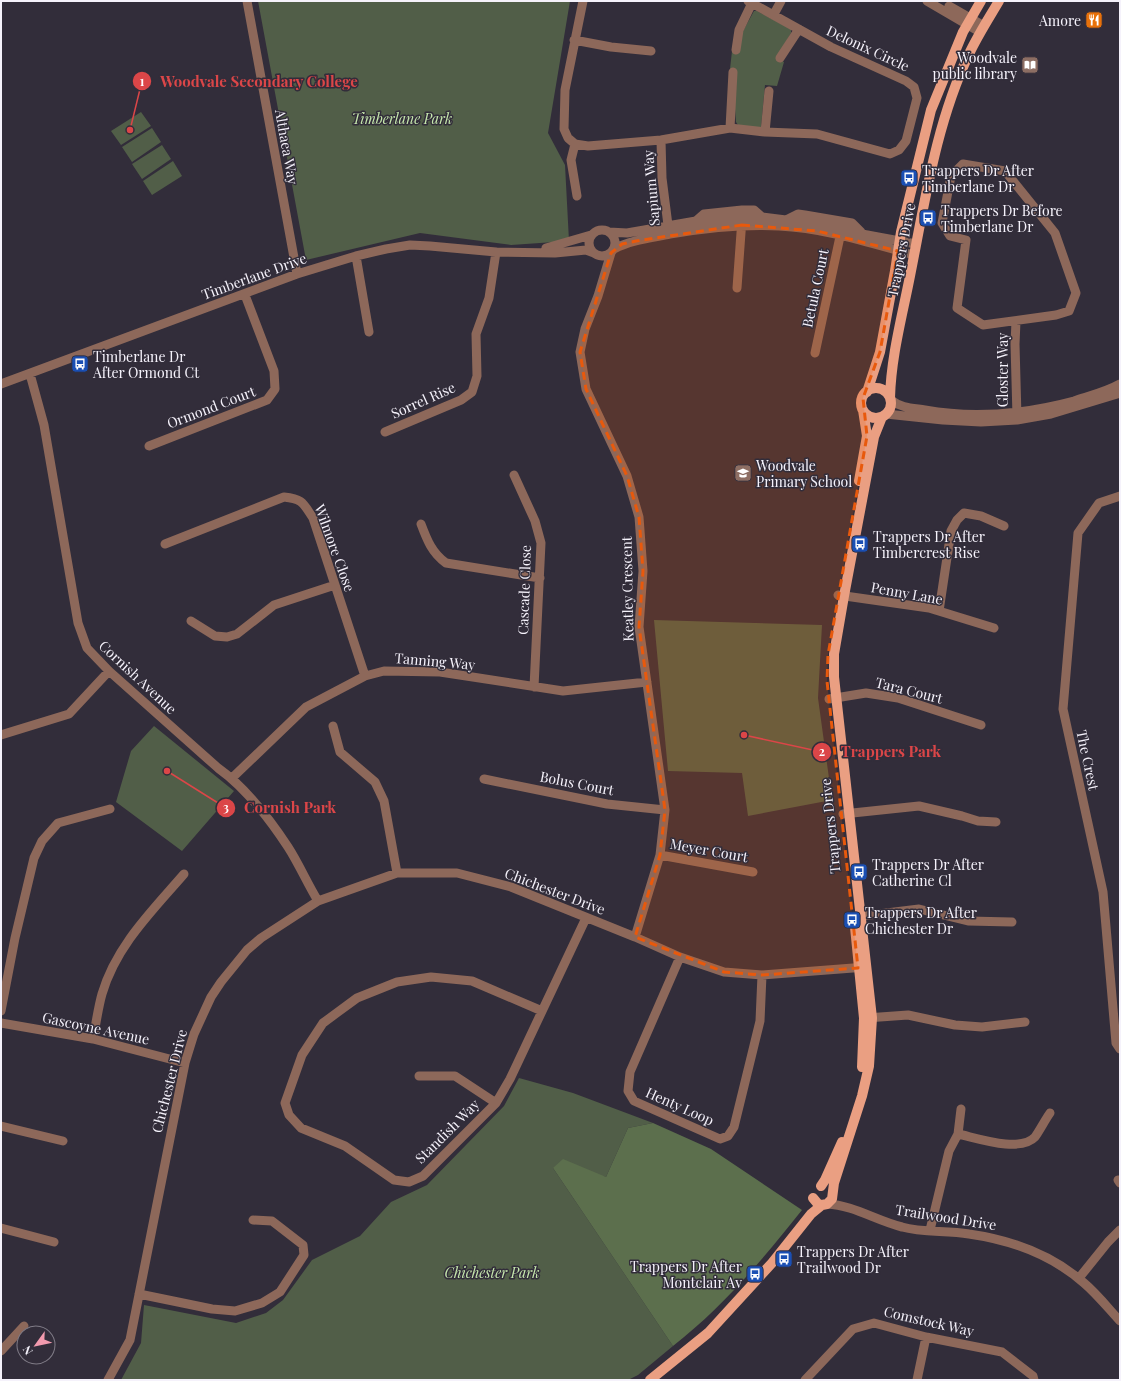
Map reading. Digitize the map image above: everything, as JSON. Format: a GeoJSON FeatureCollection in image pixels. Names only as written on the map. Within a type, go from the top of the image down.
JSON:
{"type":"FeatureCollection","features":[{"type":"Feature","properties":{"kind":"main road","name":"Trappers Drive"},"geometry":{"type":"LineString","coordinates":[[866,392],[880,352],[898,250],[914,173],[931,110],[952,55],[981,1]]}},
{"type":"Feature","properties":{"kind":"main road","name":"Trappers Drive"},"geometry":{"type":"LineString","coordinates":[[890,399],[891,373],[929,178],[946,116],[969,55],[982,29],[999,1]]}},
{"type":"Feature","properties":{"kind":"main road"},"geometry":{"type":"LineString","coordinates":[[874,389],[880,389],[887,393],[890,399],[890,409],[884,416],[871,417],[864,410],[862,401],[866,392],[874,389]]}},
{"type":"Feature","properties":{"kind":"main road","name":"Trappers Drive"},"geometry":{"type":"LineString","coordinates":[[841,595],[867,436],[864,410]]}},
{"type":"Feature","properties":{"kind":"main road","name":"Trappers Drive"},"geometry":{"type":"LineString","coordinates":[[828,1199],[862,1096],[869,1066],[868,1018],[828,655],[874,437],[884,416]]}},
{"type":"Feature","properties":{"kind":"main road","name":"Trappers Drive"},"geometry":{"type":"LineString","coordinates":[[813,1198],[815,1191],[826,1180],[844,1136],[862,1066],[868,1018]]}},
{"type":"Feature","properties":{"kind":"main road"},"geometry":{"type":"LineString","coordinates":[[821,1186],[825,1186],[828,1199]]}},
{"type":"Feature","properties":{"kind":"main road"},"geometry":{"type":"LineString","coordinates":[[813,1198],[818,1204],[828,1199]]}},
{"type":"Feature","properties":{"kind":"main road"},"geometry":{"type":"LineString","coordinates":[[811,1214],[813,1198]]}},
{"type":"Feature","properties":{"kind":"main road"},"geometry":{"type":"LineString","coordinates":[[650,1380],[708,1333],[772,1263],[811,1214],[828,1199]]}},
{"type":"Feature","properties":{"kind":"street","name":"Althaea Way"},"geometry":{"type":"LineString","coordinates":[[247,1],[297,274]]}},
{"type":"Feature","properties":{"kind":"street"},"geometry":{"type":"LineString","coordinates":[[577,196],[571,160],[575,144],[565,134],[564,121],[566,83],[583,1]]}},
{"type":"Feature","properties":{"kind":"street"},"geometry":{"type":"LineString","coordinates":[[774,14],[781,1]]}},
{"type":"Feature","properties":{"kind":"street"},"geometry":{"type":"LineString","coordinates":[[927,1],[982,29]]}},
{"type":"Feature","properties":{"kind":"street"},"geometry":{"type":"LineString","coordinates":[[939,1],[969,22]]}},
{"type":"Feature","properties":{"kind":"street","name":"Delonix Circle"},"geometry":{"type":"LineString","coordinates":[[575,144],[588,146],[661,140],[730,128],[765,132],[817,134],[890,154],[899,150],[906,141],[918,98],[914,87],[906,81],[830,47],[774,14],[750,2],[739,30],[736,50]]}},
{"type":"Feature","properties":{"kind":"street"},"geometry":{"type":"LineString","coordinates":[[780,58],[799,29]]}},
{"type":"Feature","properties":{"kind":"street"},"geometry":{"type":"LineString","coordinates":[[574,40],[611,47],[650,51]]}},
{"type":"Feature","properties":{"kind":"street"},"geometry":{"type":"LineString","coordinates":[[730,128],[734,72]]}},
{"type":"Feature","properties":{"kind":"street"},"geometry":{"type":"LineString","coordinates":[[765,132],[769,91]]}},
{"type":"Feature","properties":{"kind":"street","name":"Sapium Way"},"geometry":{"type":"LineString","coordinates":[[661,140],[662,178],[669,231]]}},
{"type":"Feature","properties":{"kind":"street"},"geometry":{"type":"LineString","coordinates":[[963,164],[1005,172],[1056,233],[1076,293],[1069,311],[1056,315],[1016,321],[983,325],[957,308],[966,240],[950,236],[942,223],[951,176],[963,164]]}},
{"type":"Feature","properties":{"kind":"street"},"geometry":{"type":"LineString","coordinates":[[696,221],[704,214],[742,210],[754,210],[762,217]]}},
{"type":"Feature","properties":{"kind":"street"},"geometry":{"type":"LineString","coordinates":[[786,220],[798,214],[832,219],[852,224],[859,231],[866,234]]}},
{"type":"Feature","properties":{"kind":"street"},"geometry":{"type":"LineString","coordinates":[[604,275],[596,254],[589,242],[591,235],[598,230],[627,233],[669,231],[762,217],[786,220],[841,233],[914,255]]}},
{"type":"Feature","properties":{"kind":"street"},"geometry":{"type":"LineString","coordinates":[[596,254],[604,256],[622,244],[669,231],[696,221],[742,221],[817,231],[866,234],[916,244]]}},
{"type":"Feature","properties":{"kind":"street"},"geometry":{"type":"LineString","coordinates":[[737,288],[742,221]]}},
{"type":"Feature","properties":{"kind":"street"},"geometry":{"type":"LineString","coordinates":[[609,232],[614,237],[612,251]]}},
{"type":"Feature","properties":{"kind":"street","name":"Betula Court"},"geometry":{"type":"LineString","coordinates":[[815,353],[841,233]]}},
{"type":"Feature","properties":{"kind":"street","name":"Timberlane Drive"},"geometry":{"type":"LineString","coordinates":[[527,252],[561,245],[591,235]]}},
{"type":"Feature","properties":{"kind":"street","name":"Timberlane Drive"},"geometry":{"type":"LineString","coordinates":[[1,384],[245,295],[297,274],[356,256],[410,246],[438,246],[496,252],[555,253],[586,250],[596,254]]}},
{"type":"Feature","properties":{"kind":"street","name":"Keatley Crescent"},"geometry":{"type":"LineString","coordinates":[[612,251],[581,342],[581,363],[586,389],[626,476],[639,517],[643,571],[639,627],[665,810],[660,855],[636,937]]}},
{"type":"Feature","properties":{"kind":"street","name":"Sorrel Rise"},"geometry":{"type":"LineString","coordinates":[[385,432],[461,400],[472,392],[477,376],[476,334],[490,298],[496,252]]}},
{"type":"Feature","properties":{"kind":"street"},"geometry":{"type":"LineString","coordinates":[[356,256],[369,332]]}},
{"type":"Feature","properties":{"kind":"street","name":"Ormond Court"},"geometry":{"type":"LineString","coordinates":[[149,446],[266,400],[275,389],[274,371],[245,295]]}},
{"type":"Feature","properties":{"kind":"street","name":"Gloster Way"},"geometry":{"type":"LineString","coordinates":[[1016,321],[1015,344],[1017,416]]}},
{"type":"Feature","properties":{"kind":"street","name":"Cornish Avenue"},"geometry":{"type":"LineString","coordinates":[[30,374],[44,425],[78,623],[87,648],[109,671],[218,768],[232,778],[260,808],[288,847],[318,901]]}},
{"type":"Feature","properties":{"kind":"street"},"geometry":{"type":"LineString","coordinates":[[890,399],[899,406],[944,413],[1017,416],[1050,414],[1119,392]]}},
{"type":"Feature","properties":{"kind":"street"},"geometry":{"type":"LineString","coordinates":[[884,416],[982,422],[1017,416]]}},
{"type":"Feature","properties":{"kind":"street","name":"Cascade Close"},"geometry":{"type":"LineString","coordinates":[[514,475],[537,528],[541,543],[534,687]]}},
{"type":"Feature","properties":{"kind":"street","name":"The Crest"},"geometry":{"type":"LineString","coordinates":[[1120,496],[1099,503],[1078,532],[1063,709],[1103,892],[1115,1036],[1116,1043],[1120,1049]]}},
{"type":"Feature","properties":{"kind":"street","name":"Wilmore Close"},"geometry":{"type":"LineString","coordinates":[[165,544],[284,497],[296,498],[302,501],[313,518],[365,676]]}},
{"type":"Feature","properties":{"kind":"street"},"geometry":{"type":"LineString","coordinates":[[939,611],[951,531],[957,520],[964,513],[981,516],[1004,526]]}},
{"type":"Feature","properties":{"kind":"street"},"geometry":{"type":"LineString","coordinates":[[421,524],[429,544],[437,556],[446,563],[540,578]]}},
{"type":"Feature","properties":{"kind":"street"},"geometry":{"type":"LineString","coordinates":[[191,621],[215,636],[227,637],[237,634],[274,605],[335,585]]}},
{"type":"Feature","properties":{"kind":"street","name":"Penny Lane"},"geometry":{"type":"LineString","coordinates":[[841,595],[929,608],[994,628]]}},
{"type":"Feature","properties":{"kind":"street"},"geometry":{"type":"LineString","coordinates":[[1,735],[69,714],[109,671]]}},
{"type":"Feature","properties":{"kind":"street","name":"Tanning Way"},"geometry":{"type":"LineString","coordinates":[[232,778],[306,707],[365,676],[384,671],[440,672],[563,691],[647,682]]}},
{"type":"Feature","properties":{"kind":"street","name":"Tara Court"},"geometry":{"type":"LineString","coordinates":[[832,699],[866,693],[898,698],[981,725]]}},
{"type":"Feature","properties":{"kind":"street"},"geometry":{"type":"LineString","coordinates":[[333,726],[340,752],[375,782],[384,801],[397,873]]}},
{"type":"Feature","properties":{"kind":"street","name":"Bolus Court"},"geometry":{"type":"LineString","coordinates":[[484,779],[606,804],[665,810]]}},
{"type":"Feature","properties":{"kind":"street"},"geometry":{"type":"LineString","coordinates":[[846,813],[919,806],[978,821],[996,822]]}},
{"type":"Feature","properties":{"kind":"street"},"geometry":{"type":"LineString","coordinates":[[1,1011],[15,938],[34,858],[42,841],[58,823],[110,809]]}},
{"type":"Feature","properties":{"kind":"street","name":"Meyer Court"},"geometry":{"type":"LineString","coordinates":[[660,855],[753,872]]}},
{"type":"Feature","properties":{"kind":"street","name":"Chichester Drive"},"geometry":{"type":"LineString","coordinates":[[108,1380],[130,1340],[138,1294],[186,1063],[194,1034],[203,1012],[221,982],[236,962],[261,938],[318,901],[397,873],[457,874],[511,887],[636,937],[680,957],[724,972],[762,975],[863,968]]}},
{"type":"Feature","properties":{"kind":"street"},"geometry":{"type":"LineString","coordinates":[[93,1039],[102,994],[113,966],[131,934],[184,874]]}},
{"type":"Feature","properties":{"kind":"street"},"geometry":{"type":"LineString","coordinates":[[857,917],[919,909],[968,921],[1012,922]]}},
{"type":"Feature","properties":{"kind":"street","name":"Standish Way"},"geometry":{"type":"LineString","coordinates":[[542,1011],[472,981],[431,977],[397,982],[358,998],[323,1023],[302,1055],[285,1103],[289,1114],[301,1128],[345,1146],[394,1180],[409,1182],[423,1176],[496,1103],[510,1079],[586,918]]}},
{"type":"Feature","properties":{"kind":"street","name":"Henty Loop"},"geometry":{"type":"LineString","coordinates":[[680,957],[630,1072],[628,1091],[634,1101],[720,1139],[728,1136],[734,1127],[760,1021],[762,975]]}},
{"type":"Feature","properties":{"kind":"street"},"geometry":{"type":"LineString","coordinates":[[868,1018],[908,1015],[955,1025],[982,1027],[1025,1022]]}},
{"type":"Feature","properties":{"kind":"street","name":"Gascoyne Avenue"},"geometry":{"type":"LineString","coordinates":[[1,1023],[93,1039],[186,1063]]}},
{"type":"Feature","properties":{"kind":"street"},"geometry":{"type":"LineString","coordinates":[[419,1076],[455,1076],[496,1103]]}},
{"type":"Feature","properties":{"kind":"street"},"geometry":{"type":"LineString","coordinates":[[930,1230],[949,1151],[958,1134],[961,1109]]}},
{"type":"Feature","properties":{"kind":"street"},"geometry":{"type":"LineString","coordinates":[[958,1134],[1012,1145],[1027,1142],[1034,1138],[1050,1113]]}},
{"type":"Feature","properties":{"kind":"street"},"geometry":{"type":"LineString","coordinates":[[1,1126],[63,1141]]}},
{"type":"Feature","properties":{"kind":"street","name":"Trailwood Drive"},"geometry":{"type":"LineString","coordinates":[[828,1199],[839,1205],[903,1228],[968,1234],[1005,1241],[1032,1250],[1054,1261],[1079,1278],[1120,1321]]}},
{"type":"Feature","properties":{"kind":"street"},"geometry":{"type":"LineString","coordinates":[[138,1294],[212,1309],[235,1311],[268,1300],[280,1292],[304,1255],[303,1246],[272,1221],[253,1220]]}},
{"type":"Feature","properties":{"kind":"street"},"geometry":{"type":"LineString","coordinates":[[1,1228],[54,1242]]}},
{"type":"Feature","properties":{"kind":"street"},"geometry":{"type":"LineString","coordinates":[[1079,1278],[1108,1242],[1120,1230]]}},
{"type":"Feature","properties":{"kind":"street","name":"Comstock Way"},"geometry":{"type":"LineString","coordinates":[[805,1380],[853,1329],[874,1323],[926,1337],[1002,1352],[1034,1376],[1034,1380]]}},
{"type":"Feature","properties":{"kind":"street"},"geometry":{"type":"LineString","coordinates":[[1,1351],[16,1335]]}},
{"type":"Feature","properties":{"kind":"street"},"geometry":{"type":"LineString","coordinates":[[917,1380],[926,1337]]}},
{"type":"Feature","properties":{"kind":"highlighted area"},"geometry":{"type":"Polygon","coordinates":[[[742,225],[817,231],[898,251],[880,352],[863,398],[867,436],[828,655],[827,681],[858,968],[762,975],[724,972],[635,937],[660,855],[665,810],[639,627],[643,571],[639,517],[627,476],[586,389],[580,352],[611,253],[622,244],[636,241],[742,225]]]}},
{"type":"Feature","properties":{"kind":"green space","name":"Timberlane Park"},"geometry":{"type":"Polygon","coordinates":[[[258,1],[570,1],[548,133],[565,165],[569,241],[511,245],[420,233],[306,260],[258,1]]]}},
{"type":"Feature","properties":{"kind":"green space"},"geometry":{"type":"Polygon","coordinates":[[[754,11],[757,11],[791,29],[791,33],[777,57],[784,62],[777,86],[765,85],[761,127],[759,128],[738,125],[736,122],[734,95],[737,71],[730,69],[732,51],[754,11]]]}},
{"type":"Feature","properties":{"kind":"green space"},"geometry":{"type":"Polygon","coordinates":[[[141,112],[151,126],[121,145],[111,131],[141,112]]]}},
{"type":"Feature","properties":{"kind":"green space"},"geometry":{"type":"Polygon","coordinates":[[[152,128],[161,142],[132,162],[122,147],[152,128]]]}},
{"type":"Feature","properties":{"kind":"green space"},"geometry":{"type":"Polygon","coordinates":[[[162,145],[171,159],[142,179],[132,164],[162,145]]]}},
{"type":"Feature","properties":{"kind":"green space"},"geometry":{"type":"Polygon","coordinates":[[[173,161],[182,176],[152,195],[143,181],[173,161]]]}},
{"type":"Feature","properties":{"kind":"green space"},"geometry":{"type":"Polygon","coordinates":[[[654,620],[822,625],[818,698],[832,800],[748,816],[742,773],[668,771],[654,620]]]}},
{"type":"Feature","properties":{"kind":"green space"},"geometry":{"type":"Polygon","coordinates":[[[154,726],[234,791],[182,851],[116,802],[131,751],[154,726]]]}},
{"type":"Feature","properties":{"kind":"green space","name":"Chichester Park"},"geometry":{"type":"Polygon","coordinates":[[[519,1078],[573,1093],[653,1123],[628,1128],[606,1177],[553,1168],[673,1346],[638,1375],[628,1380],[121,1380],[141,1343],[144,1305],[236,1323],[266,1313],[283,1300],[312,1260],[360,1236],[391,1202],[427,1185],[504,1106],[519,1078]]]}},
{"type":"Feature","properties":{"kind":"green space"},"geometry":{"type":"Polygon","coordinates":[[[653,1123],[711,1149],[802,1210],[726,1299],[673,1346],[553,1168],[563,1159],[606,1177],[628,1128],[653,1123]]]}},
{"type":"Feature","properties":{"kind":"place","name":"Amore"},"geometry":{"type":"Point","coordinates":[1094,20]}},
{"type":"Feature","properties":{"kind":"place","name":"Woodvale public library"},"geometry":{"type":"Point","coordinates":[1030,65]}},
{"type":"Feature","properties":{"kind":"place","name":"Woodvale Secondary College"},"geometry":{"type":"Point","coordinates":[130,130]}},
{"type":"Feature","properties":{"kind":"place","name":"Trappers Dr After Timberlane Dr"},"geometry":{"type":"Point","coordinates":[909,178]}},
{"type":"Feature","properties":{"kind":"place","name":"Trappers Dr Before Timberlane Dr"},"geometry":{"type":"Point","coordinates":[928,218]}},
{"type":"Feature","properties":{"kind":"place","name":"Timberlane Dr After Ormond Ct"},"geometry":{"type":"Point","coordinates":[80,364]}},
{"type":"Feature","properties":{"kind":"place","name":"Woodvale Primary School"},"geometry":{"type":"Point","coordinates":[743,473]}},
{"type":"Feature","properties":{"kind":"place","name":"Trappers Dr After Timbercrest Rise"},"geometry":{"type":"Point","coordinates":[860,544]}},
{"type":"Feature","properties":{"kind":"place","name":"Trappers Park"},"geometry":{"type":"Point","coordinates":[744,735]}},
{"type":"Feature","properties":{"kind":"place","name":"Cornish Park"},"geometry":{"type":"Point","coordinates":[167,771]}},
{"type":"Feature","properties":{"kind":"place","name":"Trappers Dr After Catherine Cl"},"geometry":{"type":"Point","coordinates":[859,872]}},
{"type":"Feature","properties":{"kind":"place","name":"Trappers Dr After Chichester Dr"},"geometry":{"type":"Point","coordinates":[852,920]}},
{"type":"Feature","properties":{"kind":"place","name":"Trappers Dr After Trailwood Dr"},"geometry":{"type":"Point","coordinates":[784,1259]}},
{"type":"Feature","properties":{"kind":"place","name":"Trappers Dr After Montclair Av"},"geometry":{"type":"Point","coordinates":[755,1274]}}]}
